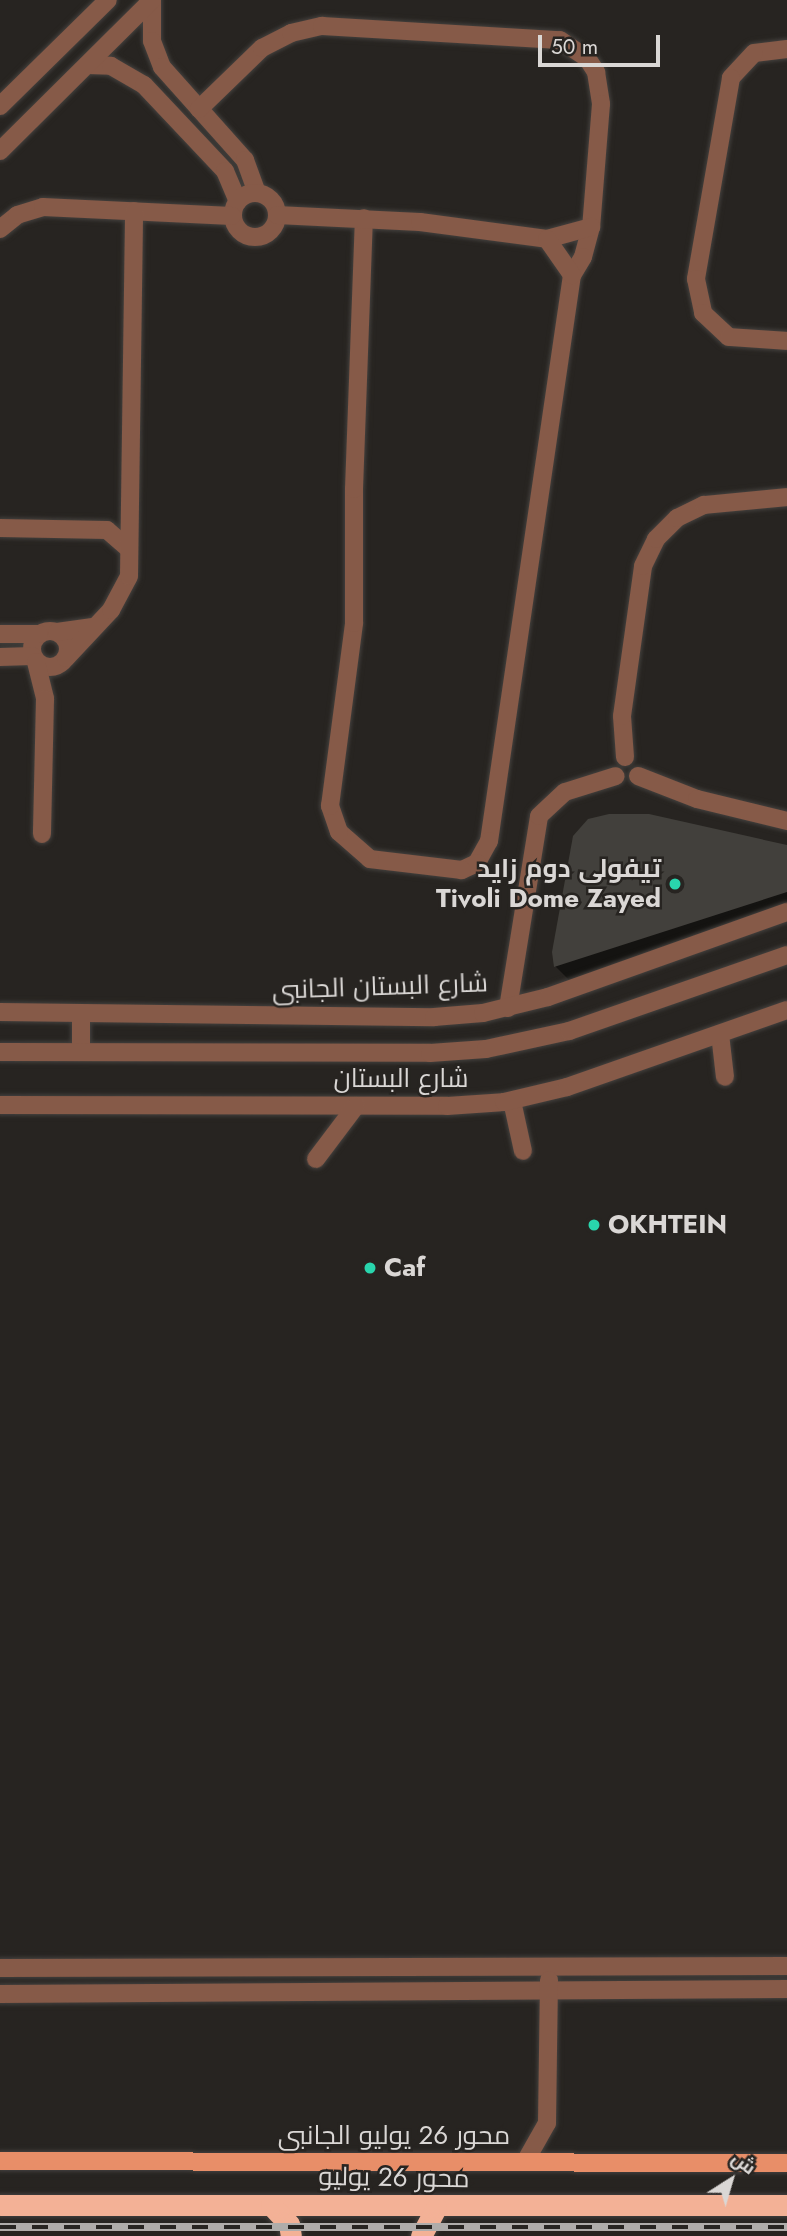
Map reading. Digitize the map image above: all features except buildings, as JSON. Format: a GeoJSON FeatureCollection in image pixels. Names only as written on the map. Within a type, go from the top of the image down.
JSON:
{"type":"FeatureCollection","features":[{"type":"Feature","properties":{"kind":"highway"},"geometry":{"type":"LineString","coordinates":[[271,2205],[289,2224],[291,2236]]}},
{"type":"Feature","properties":{"kind":"highway","name":"محور 26 يوليو"},"geometry":{"type":"LineString","coordinates":[[0,2206],[787,2205]]}},
{"type":"Feature","properties":{"kind":"highway"},"geometry":{"type":"LineString","coordinates":[[421,2236],[436,2207]]}},
{"type":"Feature","properties":{"kind":"main road","name":"محور 26 يوليو الجانبى"},"geometry":{"type":"LineString","coordinates":[[0,2161],[787,2163]]}},
{"type":"Feature","properties":{"kind":"street"},"geometry":{"type":"LineString","coordinates":[[0,106],[108,0]]}},
{"type":"Feature","properties":{"kind":"street"},"geometry":{"type":"LineString","coordinates":[[87,65],[124,70],[163,105],[225,171],[239,230],[253,237],[270,232],[277,215],[271,200],[257,193],[245,160],[179,89],[152,41],[152,0]]}},
{"type":"Feature","properties":{"kind":"street"},"geometry":{"type":"LineString","coordinates":[[0,151],[152,0]]}},
{"type":"Feature","properties":{"kind":"street"},"geometry":{"type":"LineString","coordinates":[[199,109],[262,48],[306,29],[338,25],[560,40],[587,58],[601,87],[591,227],[583,257],[572,275],[488,849],[477,863],[462,870],[370,859],[347,843],[330,806],[354,624],[354,489],[364,218]]}},
{"type":"Feature","properties":{"kind":"street"},"geometry":{"type":"LineString","coordinates":[[787,49],[754,53],[731,78],[696,279],[703,313],[721,332],[747,342],[787,341]]}},
{"type":"Feature","properties":{"kind":"street"},"geometry":{"type":"LineString","coordinates":[[163,105],[179,89]]}},
{"type":"Feature","properties":{"kind":"street"},"geometry":{"type":"LineString","coordinates":[[0,229],[17,215],[43,207],[134,211],[235,208],[257,193]]}},
{"type":"Feature","properties":{"kind":"street"},"geometry":{"type":"LineString","coordinates":[[0,657],[34,659],[50,667],[65,660],[85,642],[93,627],[124,588],[129,549],[134,211]]}},
{"type":"Feature","properties":{"kind":"street"},"geometry":{"type":"LineString","coordinates":[[277,215],[446,224],[547,239],[591,227]]}},
{"type":"Feature","properties":{"kind":"street"},"geometry":{"type":"LineString","coordinates":[[547,239],[572,275]]}},
{"type":"Feature","properties":{"kind":"street"},"geometry":{"type":"LineString","coordinates":[[625,757],[622,716],[643,566],[656,539],[677,518],[704,505],[787,497]]}},
{"type":"Feature","properties":{"kind":"street"},"geometry":{"type":"LineString","coordinates":[[107,530],[130,508]]}},
{"type":"Feature","properties":{"kind":"street"},"geometry":{"type":"LineString","coordinates":[[0,528],[107,530],[129,549]]}},
{"type":"Feature","properties":{"kind":"street"},"geometry":{"type":"LineString","coordinates":[[0,634],[48,633],[93,627]]}},
{"type":"Feature","properties":{"kind":"street"},"geometry":{"type":"LineString","coordinates":[[42,834],[45,699],[32,643],[48,633]]}},
{"type":"Feature","properties":{"kind":"street"},"geometry":{"type":"LineString","coordinates":[[45,699],[65,660],[68,646],[48,633]]}},
{"type":"Feature","properties":{"kind":"street"},"geometry":{"type":"LineString","coordinates":[[616,776],[616,764],[625,757]]}},
{"type":"Feature","properties":{"kind":"street"},"geometry":{"type":"LineString","coordinates":[[625,757],[637,761],[638,776]]}},
{"type":"Feature","properties":{"kind":"street"},"geometry":{"type":"LineString","coordinates":[[508,1008],[539,816],[565,792],[616,776],[628,782],[638,776]]}},
{"type":"Feature","properties":{"kind":"street"},"geometry":{"type":"LineString","coordinates":[[638,776],[707,803],[787,821]]}},
{"type":"Feature","properties":{"kind":"street","name":"شارع البستان الجانبى"},"geometry":{"type":"LineString","coordinates":[[0,1012],[80,1016],[434,1017],[508,1008],[787,912]]}},
{"type":"Feature","properties":{"kind":"street","name":"شارع البستان"},"geometry":{"type":"LineString","coordinates":[[0,1052],[430,1053],[486,1049],[569,1031],[787,955]]}},
{"type":"Feature","properties":{"kind":"street","name":"شارع البستان"},"geometry":{"type":"LineString","coordinates":[[0,1105],[465,1106],[512,1101],[787,1010]]}},
{"type":"Feature","properties":{"kind":"street"},"geometry":{"type":"LineString","coordinates":[[80,1016],[81,1052]]}},
{"type":"Feature","properties":{"kind":"street"},"geometry":{"type":"LineString","coordinates":[[719,1034],[725,1077]]}},
{"type":"Feature","properties":{"kind":"street"},"geometry":{"type":"LineString","coordinates":[[512,1101],[523,1151]]}},
{"type":"Feature","properties":{"kind":"street"},"geometry":{"type":"LineString","coordinates":[[316,1159],[356,1106]]}},
{"type":"Feature","properties":{"kind":"street"},"geometry":{"type":"LineString","coordinates":[[248,1990],[249,1966]]}},
{"type":"Feature","properties":{"kind":"street"},"geometry":{"type":"LineString","coordinates":[[282,1989],[283,1966]]}},
{"type":"Feature","properties":{"kind":"street"},"geometry":{"type":"LineString","coordinates":[[512,1989],[513,1966]]}},
{"type":"Feature","properties":{"kind":"street"},"geometry":{"type":"LineString","coordinates":[[525,2162],[547,2123],[548,1966]]}},
{"type":"Feature","properties":{"kind":"street"},"geometry":{"type":"LineString","coordinates":[[0,1968],[781,1966],[781,1989],[282,1989],[0,1994]]}},
{"type":"Feature","properties":{"kind":"railway"},"geometry":{"type":"LineString","coordinates":[[0,2227],[787,2227]]}},
{"type":"Feature","properties":{"kind":"place","name":"تيفولى دوم زايد Tivoli Dome Zayed"},"geometry":{"type":"Point","coordinates":[675,884]}},
{"type":"Feature","properties":{"kind":"place","name":"OKHTEIN"},"geometry":{"type":"Point","coordinates":[594,1225]}},
{"type":"Feature","properties":{"kind":"place","name":"Caf"},"geometry":{"type":"Point","coordinates":[370,1268]}}]}
